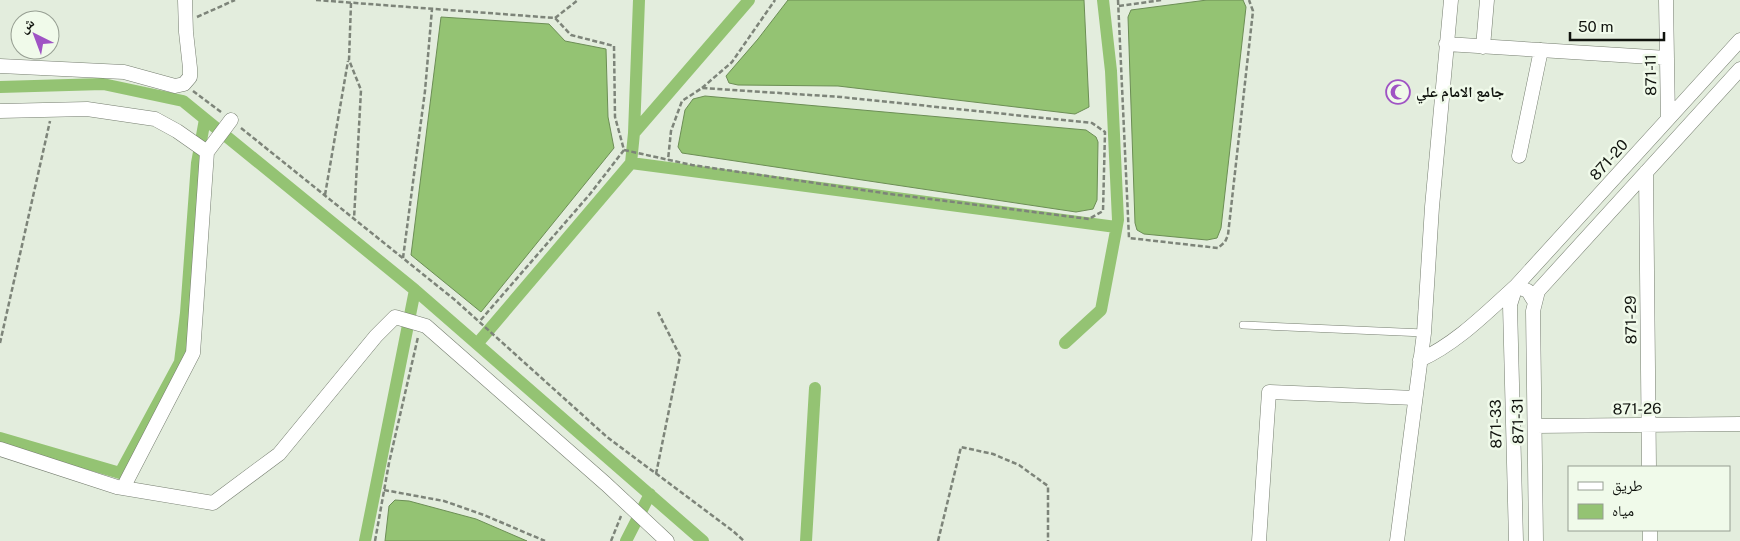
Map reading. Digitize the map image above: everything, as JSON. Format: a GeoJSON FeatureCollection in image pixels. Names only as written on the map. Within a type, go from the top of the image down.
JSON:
{"type":"FeatureCollection","features":[{"type":"Feature","properties":{"kind":"street"},"geometry":{"type":"LineString","coordinates":[[0,66],[124,72],[175,86],[184,84],[190,77],[185,0]]}},
{"type":"Feature","properties":{"kind":"street"},"geometry":{"type":"LineString","coordinates":[[1398,541],[1424,333],[1432,207],[1451,0]]}},
{"type":"Feature","properties":{"kind":"street"},"geometry":{"type":"LineString","coordinates":[[1483,47],[1487,0]]}},
{"type":"Feature","properties":{"kind":"street","name":"871-11"},"geometry":{"type":"LineString","coordinates":[[1666,0],[1668,119]]}},
{"type":"Feature","properties":{"kind":"street","name":"871-20"},"geometry":{"type":"LineString","coordinates":[[1510,305],[1516,286],[1740,40]]}},
{"type":"Feature","properties":{"kind":"street"},"geometry":{"type":"LineString","coordinates":[[1446,44],[1667,58]]}},
{"type":"Feature","properties":{"kind":"street"},"geometry":{"type":"LineString","coordinates":[[1519,156],[1541,50]]}},
{"type":"Feature","properties":{"kind":"street"},"geometry":{"type":"LineString","coordinates":[[1455,339],[1473,331],[1499,309],[1510,305],[1520,306],[1534,301],[1541,287],[1740,69]]}},
{"type":"Feature","properties":{"kind":"street"},"geometry":{"type":"LineString","coordinates":[[0,111],[87,109],[156,119],[177,131],[206,152]]}},
{"type":"Feature","properties":{"kind":"street"},"geometry":{"type":"LineString","coordinates":[[123,488],[192,353],[206,152],[231,120]]}},
{"type":"Feature","properties":{"kind":"street","name":"871-29"},"geometry":{"type":"LineString","coordinates":[[1646,172],[1649,466]]}},
{"type":"Feature","properties":{"kind":"street"},"geometry":{"type":"LineString","coordinates":[[1420,360],[1438,351],[1455,339],[1516,286],[1528,291],[1534,301]]}},
{"type":"Feature","properties":{"kind":"street","name":"871-31"},"geometry":{"type":"LineString","coordinates":[[1534,301],[1536,541]]}},
{"type":"Feature","properties":{"kind":"street","name":"871-33"},"geometry":{"type":"LineString","coordinates":[[1510,305],[1516,541]]}},
{"type":"Feature","properties":{"kind":"street"},"geometry":{"type":"LineString","coordinates":[[0,449],[123,488],[213,503],[279,454],[376,336],[395,317],[426,326],[667,541]]}},
{"type":"Feature","properties":{"kind":"street"},"geometry":{"type":"LineString","coordinates":[[1259,541],[1269,392],[1415,398]]}},
{"type":"Feature","properties":{"kind":"street","name":"871-26"},"geometry":{"type":"LineString","coordinates":[[1535,426],[1740,424]]}},
{"type":"Feature","properties":{"kind":"lane"},"geometry":{"type":"LineString","coordinates":[[1243,325],[1424,333]]}},
{"type":"Feature","properties":{"kind":"path"},"geometry":{"type":"LineString","coordinates":[[185,23],[235,0]]}},
{"type":"Feature","properties":{"kind":"path"},"geometry":{"type":"LineString","coordinates":[[316,0],[555,18],[578,0]]}},
{"type":"Feature","properties":{"kind":"path"},"geometry":{"type":"LineString","coordinates":[[668,160],[671,130],[682,101],[702,88],[732,62],[775,0]]}},
{"type":"Feature","properties":{"kind":"path"},"geometry":{"type":"LineString","coordinates":[[1118,0],[1129,238],[1218,248],[1225,242],[1228,235],[1252,10],[1249,0]]}},
{"type":"Feature","properties":{"kind":"path"},"geometry":{"type":"LineString","coordinates":[[1119,6],[1162,0]]}},
{"type":"Feature","properties":{"kind":"path"},"geometry":{"type":"LineString","coordinates":[[325,195],[348,60],[351,3]]}},
{"type":"Feature","properties":{"kind":"path"},"geometry":{"type":"LineString","coordinates":[[403,258],[425,91],[432,9]]}},
{"type":"Feature","properties":{"kind":"path"},"geometry":{"type":"LineString","coordinates":[[555,18],[571,35],[614,46],[615,117],[624,150]]}},
{"type":"Feature","properties":{"kind":"path"},"geometry":{"type":"LineString","coordinates":[[348,60],[360,90],[354,218]]}},
{"type":"Feature","properties":{"kind":"path"},"geometry":{"type":"LineString","coordinates":[[184,84],[455,300],[607,437],[744,541]]}},
{"type":"Feature","properties":{"kind":"path"},"geometry":{"type":"LineString","coordinates":[[624,150],[702,166],[890,194],[1089,219],[1103,212],[1104,132],[1092,122],[841,97],[702,88]]}},
{"type":"Feature","properties":{"kind":"path"},"geometry":{"type":"LineString","coordinates":[[0,343],[53,110]]}},
{"type":"Feature","properties":{"kind":"path"},"geometry":{"type":"LineString","coordinates":[[479,322],[590,194],[624,150]]}},
{"type":"Feature","properties":{"kind":"path"},"geometry":{"type":"LineString","coordinates":[[656,474],[680,356],[658,312]]}},
{"type":"Feature","properties":{"kind":"path"},"geometry":{"type":"LineString","coordinates":[[374,541],[421,325]]}},
{"type":"Feature","properties":{"kind":"path"},"geometry":{"type":"LineString","coordinates":[[938,541],[961,447],[993,454],[1018,465],[1048,486],[1048,541]]}},
{"type":"Feature","properties":{"kind":"path"},"geometry":{"type":"LineString","coordinates":[[384,490],[444,501],[484,515],[545,541]]}},
{"type":"Feature","properties":{"kind":"path"},"geometry":{"type":"LineString","coordinates":[[611,541],[626,503]]}},
{"type":"Feature","properties":{"kind":"water"},"geometry":{"type":"Polygon","coordinates":[[[788,0],[1084,0],[1089,107],[1075,114],[838,86],[738,85],[729,83],[726,76],[788,0]]]}},
{"type":"Feature","properties":{"kind":"water"},"geometry":{"type":"Polygon","coordinates":[[[1207,0],[1243,0],[1246,7],[1221,228],[1217,238],[1207,240],[1144,234],[1137,230],[1135,223],[1128,17],[1131,10],[1207,0]]]}},
{"type":"Feature","properties":{"kind":"water"},"geometry":{"type":"Polygon","coordinates":[[[441,17],[549,24],[565,41],[606,49],[608,117],[614,148],[481,312],[411,255],[441,17]]]}},
{"type":"Feature","properties":{"kind":"water"},"geometry":{"type":"Polygon","coordinates":[[[705,96],[1086,130],[1096,137],[1098,142],[1097,200],[1093,209],[1076,212],[682,153],[678,147],[685,110],[693,99],[705,96]]]}},
{"type":"Feature","properties":{"kind":"water"},"geometry":{"type":"Polygon","coordinates":[[[395,500],[409,501],[476,519],[527,541],[385,541],[389,506],[395,500]]]}},
{"type":"Feature","properties":{"kind":"waterway"},"geometry":{"type":"LineString","coordinates":[[634,133],[639,0]]}},
{"type":"Feature","properties":{"kind":"waterway"},"geometry":{"type":"LineString","coordinates":[[631,163],[634,133],[749,0]]}},
{"type":"Feature","properties":{"kind":"waterway"},"geometry":{"type":"LineString","coordinates":[[1065,343],[1101,310],[1118,220],[1111,71],[1103,0]]}},
{"type":"Feature","properties":{"kind":"waterway"},"geometry":{"type":"LineString","coordinates":[[0,87],[103,84],[183,101],[415,290],[703,541]]}},
{"type":"Feature","properties":{"kind":"waterway"},"geometry":{"type":"LineString","coordinates":[[0,438],[120,473],[180,362],[186,313],[197,163],[205,119]]}},
{"type":"Feature","properties":{"kind":"waterway"},"geometry":{"type":"LineString","coordinates":[[477,344],[631,163],[1116,227]]}},
{"type":"Feature","properties":{"kind":"waterway"},"geometry":{"type":"LineString","coordinates":[[365,541],[415,290]]}},
{"type":"Feature","properties":{"kind":"waterway"},"geometry":{"type":"LineString","coordinates":[[806,541],[815,388]]}},
{"type":"Feature","properties":{"kind":"waterway"},"geometry":{"type":"LineString","coordinates":[[626,541],[650,494]]}},
{"type":"Feature","properties":{"kind":"place","name":"جامع اﻻمام علي"},"geometry":{"type":"Point","coordinates":[1398,92]}}]}
